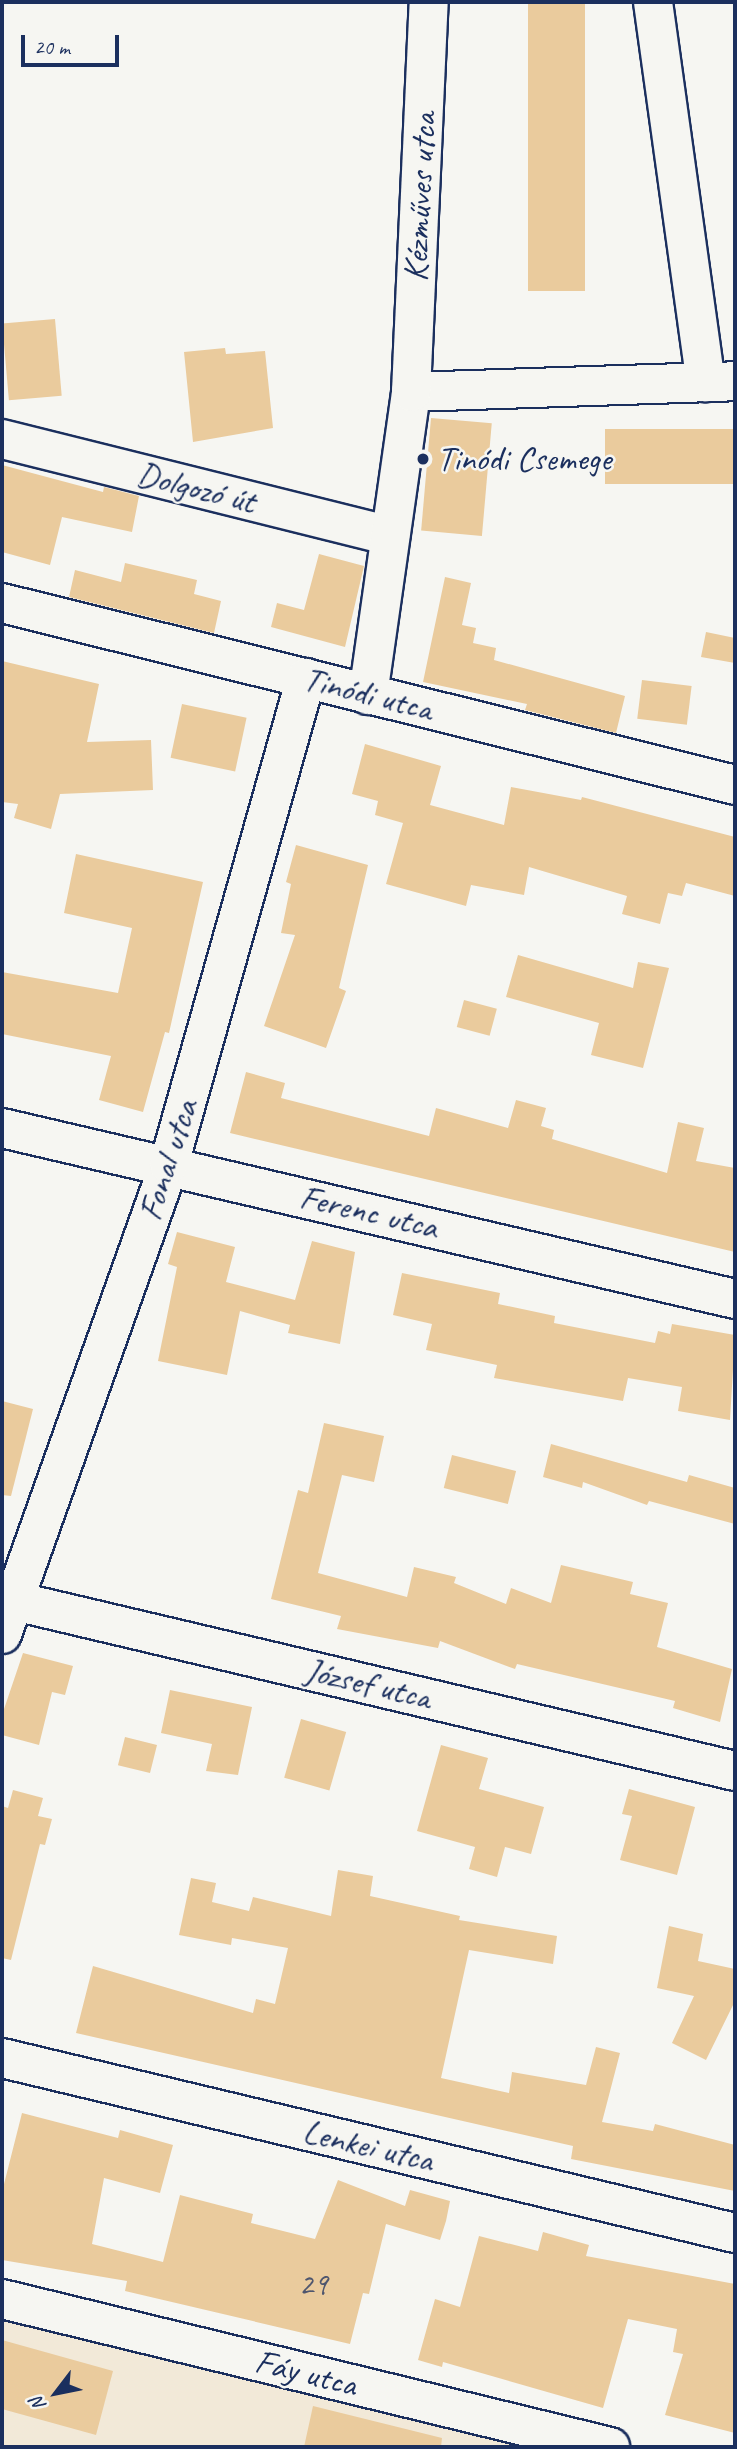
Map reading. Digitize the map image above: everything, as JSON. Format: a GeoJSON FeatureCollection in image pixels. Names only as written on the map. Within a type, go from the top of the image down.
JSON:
{"type":"FeatureCollection","features":[{"type":"Feature","properties":{"kind":"street","name":"Kézműves utca"},"geometry":{"type":"LineString","coordinates":[[368,695],[411,392],[429,2]]}},
{"type":"Feature","properties":{"kind":"street"},"geometry":{"type":"LineString","coordinates":[[411,392],[720,381],[653,2]]}},
{"type":"Feature","properties":{"kind":"street","name":"Dolgozó út"},"geometry":{"type":"LineString","coordinates":[[2,439],[390,536]]}},
{"type":"Feature","properties":{"kind":"street","name":"Tinódi utca"},"geometry":{"type":"LineString","coordinates":[[2,603],[735,785]]}},
{"type":"Feature","properties":{"kind":"street","name":"Fonal utca"},"geometry":{"type":"LineString","coordinates":[[6,1611],[169,1164],[306,678]]}},
{"type":"Feature","properties":{"kind":"street","name":"Ferenc utca"},"geometry":{"type":"LineString","coordinates":[[2,1128],[169,1164],[735,1299]]}},
{"type":"Feature","properties":{"kind":"street","name":"József utca"},"geometry":{"type":"LineString","coordinates":[[6,1611],[735,1771]]}},
{"type":"Feature","properties":{"kind":"street","name":"Lenkei utca"},"geometry":{"type":"LineString","coordinates":[[2,2058],[735,2233]]}},
{"type":"Feature","properties":{"kind":"street","name":"Fáy utca"},"geometry":{"type":"LineString","coordinates":[[2,2299],[610,2447]]}},
{"type":"Feature","properties":{"kind":"shaded area"},"geometry":{"type":"Polygon","coordinates":[[[2,2317],[533,2447],[2,2447],[2,2317]]]}},
{"type":"Feature","properties":{"kind":"building"},"geometry":{"type":"Polygon","coordinates":[[[528,2],[585,2],[585,291],[528,291],[528,2]]]}},
{"type":"Feature","properties":{"kind":"building"},"geometry":{"type":"Polygon","coordinates":[[[55,319],[62,396],[9,400],[2,324],[55,319]]]}},
{"type":"Feature","properties":{"kind":"building"},"geometry":{"type":"Polygon","coordinates":[[[225,348],[226,354],[265,351],[273,428],[193,442],[184,352],[225,348]]]}},
{"type":"Feature","properties":{"kind":"building"},"geometry":{"type":"Polygon","coordinates":[[[431,418],[492,423],[482,536],[421,531],[431,418]]]}},
{"type":"Feature","properties":{"kind":"building"},"geometry":{"type":"Polygon","coordinates":[[[605,429],[735,429],[735,484],[605,484],[605,429]]]}},
{"type":"Feature","properties":{"kind":"building"},"geometry":{"type":"Polygon","coordinates":[[[2,465],[103,492],[104,487],[139,496],[132,532],[62,517],[50,565],[2,552],[2,465]]]}},
{"type":"Feature","properties":{"kind":"building"},"geometry":{"type":"Polygon","coordinates":[[[319,554],[364,566],[345,647],[271,627],[277,603],[304,610],[319,554]]]}},
{"type":"Feature","properties":{"kind":"building"},"geometry":{"type":"Polygon","coordinates":[[[125,563],[197,580],[194,594],[221,601],[214,633],[69,597],[75,570],[121,582],[125,563]]]}},
{"type":"Feature","properties":{"kind":"building"},"geometry":{"type":"Polygon","coordinates":[[[445,577],[471,583],[462,625],[476,628],[473,643],[496,648],[494,660],[625,696],[616,733],[525,710],[527,704],[423,682],[445,577]]]}},
{"type":"Feature","properties":{"kind":"building"},"geometry":{"type":"Polygon","coordinates":[[[706,632],[735,638],[735,663],[701,657],[706,632]]]}},
{"type":"Feature","properties":{"kind":"building"},"geometry":{"type":"Polygon","coordinates":[[[2,661],[99,684],[87,742],[151,740],[153,790],[60,794],[51,829],[14,818],[18,804],[2,802],[2,661]]]}},
{"type":"Feature","properties":{"kind":"building"},"geometry":{"type":"Polygon","coordinates":[[[642,680],[692,686],[687,725],[637,719],[642,680]]]}},
{"type":"Feature","properties":{"kind":"building"},"geometry":{"type":"Polygon","coordinates":[[[182,704],[247,718],[235,772],[171,758],[182,704]]]}},
{"type":"Feature","properties":{"kind":"building"},"geometry":{"type":"Polygon","coordinates":[[[365,744],[441,766],[430,805],[504,825],[511,787],[581,800],[582,797],[735,837],[735,896],[686,883],[682,896],[668,893],[660,924],[622,914],[627,896],[529,867],[524,895],[471,885],[466,906],[386,884],[403,823],[375,815],[378,801],[352,794],[365,744]]]}},
{"type":"Feature","properties":{"kind":"building"},"geometry":{"type":"Polygon","coordinates":[[[296,845],[368,865],[339,988],[346,991],[326,1048],[264,1026],[295,935],[281,933],[291,884],[286,882],[296,845]]]}},
{"type":"Feature","properties":{"kind":"building"},"geometry":{"type":"Polygon","coordinates":[[[76,854],[203,882],[169,1033],[165,1032],[143,1112],[99,1100],[111,1056],[2,1034],[2,972],[118,993],[132,928],[64,913],[76,854]]]}},
{"type":"Feature","properties":{"kind":"building"},"geometry":{"type":"Polygon","coordinates":[[[518,955],[633,988],[638,962],[669,968],[643,1068],[591,1055],[599,1023],[506,997],[518,955]]]}},
{"type":"Feature","properties":{"kind":"building"},"geometry":{"type":"Polygon","coordinates":[[[464,1000],[497,1009],[490,1036],[457,1027],[464,1000]]]}},
{"type":"Feature","properties":{"kind":"building"},"geometry":{"type":"Polygon","coordinates":[[[246,1072],[285,1083],[281,1098],[429,1136],[436,1108],[508,1128],[516,1100],[546,1108],[541,1126],[554,1130],[552,1139],[667,1173],[678,1122],[704,1128],[696,1161],[735,1168],[735,1252],[230,1133],[246,1072]]]}},
{"type":"Feature","properties":{"kind":"building"},"geometry":{"type":"Polygon","coordinates":[[[177,1232],[235,1247],[226,1282],[295,1300],[312,1241],[355,1252],[340,1344],[288,1333],[290,1325],[240,1311],[227,1375],[158,1361],[177,1267],[168,1264],[177,1232]]]}},
{"type":"Feature","properties":{"kind":"building"},"geometry":{"type":"Polygon","coordinates":[[[402,1273],[500,1293],[498,1304],[555,1316],[554,1323],[655,1343],[658,1331],[670,1334],[672,1324],[735,1335],[730,1420],[678,1411],[682,1387],[628,1378],[623,1401],[494,1378],[497,1365],[426,1350],[432,1324],[393,1315],[402,1273]]]}},
{"type":"Feature","properties":{"kind":"building"},"geometry":{"type":"Polygon","coordinates":[[[2,1401],[33,1409],[11,1496],[2,1495],[2,1401]]]}},
{"type":"Feature","properties":{"kind":"building"},"geometry":{"type":"Polygon","coordinates":[[[324,1423],[384,1436],[374,1482],[342,1475],[318,1573],[407,1597],[414,1567],[456,1577],[454,1583],[506,1604],[511,1588],[551,1603],[561,1565],[633,1582],[630,1594],[668,1603],[657,1647],[732,1669],[720,1722],[673,1708],[675,1701],[517,1664],[515,1669],[440,1641],[438,1648],[337,1629],[341,1616],[271,1599],[298,1490],[308,1493],[324,1423]]]}},
{"type":"Feature","properties":{"kind":"building"},"geometry":{"type":"Polygon","coordinates":[[[551,1444],[687,1482],[689,1475],[735,1488],[735,1524],[649,1501],[647,1505],[583,1482],[582,1488],[543,1477],[551,1444]]]}},
{"type":"Feature","properties":{"kind":"building"},"geometry":{"type":"Polygon","coordinates":[[[452,1455],[516,1471],[508,1504],[444,1488],[452,1455]]]}},
{"type":"Feature","properties":{"kind":"building"},"geometry":{"type":"Polygon","coordinates":[[[23,1653],[73,1666],[65,1695],[52,1692],[39,1745],[2,1735],[2,1715],[23,1653]]]}},
{"type":"Feature","properties":{"kind":"building"},"geometry":{"type":"Polygon","coordinates":[[[170,1690],[252,1707],[238,1775],[206,1771],[212,1744],[161,1733],[170,1690]]]}},
{"type":"Feature","properties":{"kind":"building"},"geometry":{"type":"Polygon","coordinates":[[[301,1719],[346,1732],[329,1791],[284,1778],[301,1719]]]}},
{"type":"Feature","properties":{"kind":"building"},"geometry":{"type":"Polygon","coordinates":[[[125,1737],[157,1745],[150,1773],[118,1765],[125,1737]]]}},
{"type":"Feature","properties":{"kind":"building"},"geometry":{"type":"Polygon","coordinates":[[[441,1745],[488,1758],[479,1789],[544,1807],[531,1854],[505,1847],[497,1877],[469,1869],[475,1847],[417,1831],[441,1745]]]}},
{"type":"Feature","properties":{"kind":"building"},"geometry":{"type":"Polygon","coordinates":[[[629,1789],[695,1807],[677,1875],[620,1860],[632,1816],[622,1814],[629,1789]]]}},
{"type":"Feature","properties":{"kind":"building"},"geometry":{"type":"Polygon","coordinates":[[[13,1790],[43,1798],[38,1816],[52,1819],[45,1845],[40,1844],[11,1960],[2,1958],[2,1806],[8,1808],[13,1790]]]}},
{"type":"Feature","properties":{"kind":"building"},"geometry":{"type":"Polygon","coordinates":[[[338,1870],[373,1876],[370,1896],[460,1916],[459,1920],[557,1936],[553,1964],[469,1950],[441,2078],[509,2093],[512,2072],[586,2085],[596,2047],[620,2053],[602,2122],[653,2131],[655,2124],[735,2145],[735,2191],[571,2159],[573,2146],[76,2033],[93,1966],[253,2013],[256,1999],[275,2004],[288,1948],[232,1938],[231,1945],[179,1935],[191,1878],[216,1883],[212,1902],[249,1911],[253,1897],[331,1916],[338,1870]]]}},
{"type":"Feature","properties":{"kind":"building"},"geometry":{"type":"Polygon","coordinates":[[[669,1926],[703,1934],[698,1961],[735,1969],[735,2001],[706,2060],[672,2043],[694,1996],[657,1988],[669,1926]]]}},
{"type":"Feature","properties":{"kind":"building"},"geometry":{"type":"Polygon","coordinates":[[[22,2113],[118,2138],[120,2130],[173,2145],[160,2193],[104,2178],[92,2244],[163,2262],[180,2195],[253,2214],[251,2223],[315,2239],[338,2180],[405,2206],[410,2190],[450,2201],[446,2221],[440,2240],[386,2224],[369,2294],[363,2293],[350,2344],[125,2291],[127,2281],[2,2260],[2,2192],[22,2113]]]}},
{"type":"Feature","properties":{"kind":"building"},"geometry":{"type":"Polygon","coordinates":[[[543,2232],[589,2245],[586,2256],[735,2284],[735,2433],[665,2415],[683,2354],[673,2352],[677,2329],[628,2319],[603,2408],[443,2362],[442,2367],[418,2360],[435,2299],[460,2307],[479,2236],[538,2251],[543,2232]]]}},
{"type":"Feature","properties":{"kind":"building"},"geometry":{"type":"Polygon","coordinates":[[[2,2340],[113,2371],[96,2435],[2,2409],[2,2340]]]}},
{"type":"Feature","properties":{"kind":"building"},"geometry":{"type":"Polygon","coordinates":[[[313,2406],[442,2438],[441,2447],[304,2447],[313,2406]]]}},
{"type":"Feature","properties":{"kind":"place","name":"Tinódi Csemege"},"geometry":{"type":"Point","coordinates":[423,459]}}]}
